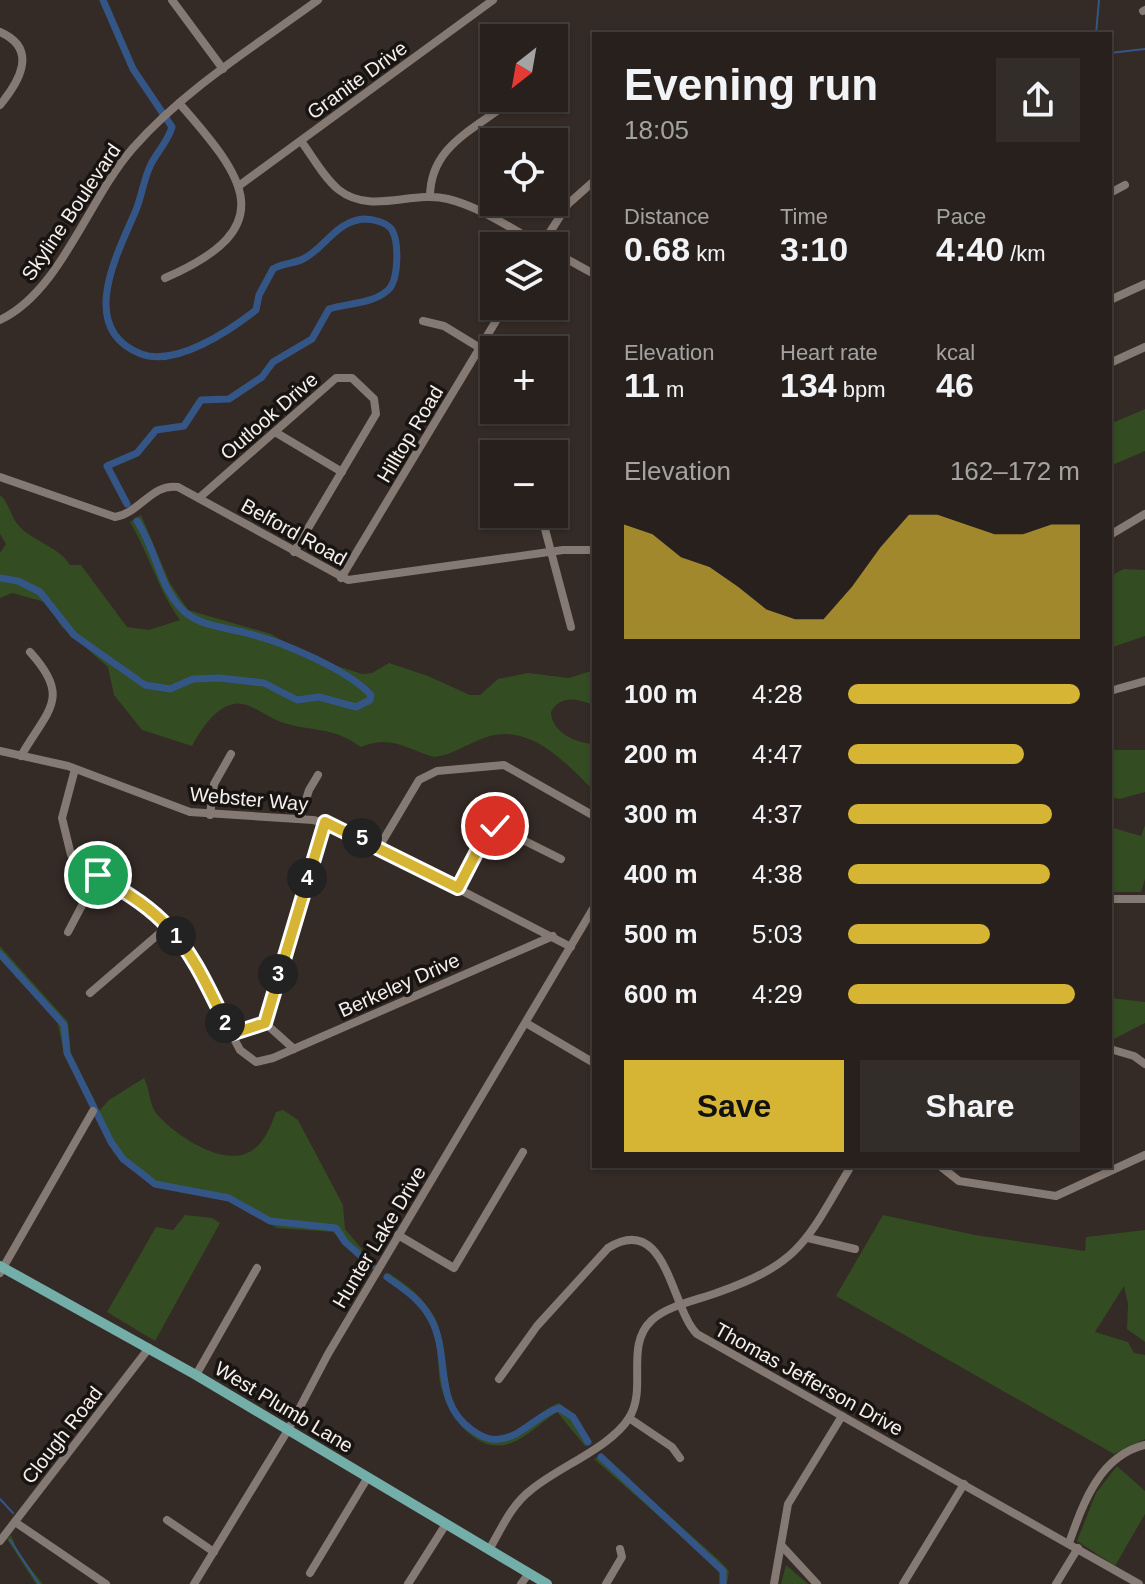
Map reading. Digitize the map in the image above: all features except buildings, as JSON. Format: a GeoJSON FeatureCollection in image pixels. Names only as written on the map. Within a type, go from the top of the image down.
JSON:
{"type":"FeatureCollection","features":[{"type":"Feature","properties":{"kind":"main road","name":"West Plumb Lane"},"geometry":{"type":"LineString","coordinates":[[1,1269],[196,1375],[547,1584]]}},
{"type":"Feature","properties":{"kind":"street"},"geometry":{"type":"LineString","coordinates":[[172,0],[223,69]]}},
{"type":"Feature","properties":{"kind":"street","name":"Skyline Boulevard"},"geometry":{"type":"LineString","coordinates":[[0,320],[19,309],[45,284],[107,181],[133,148],[179,103],[318,0]]}},
{"type":"Feature","properties":{"kind":"street","name":"Granite Drive"},"geometry":{"type":"LineString","coordinates":[[240,185],[493,0]]}},
{"type":"Feature","properties":{"kind":"street"},"geometry":{"type":"LineString","coordinates":[[0,32],[15,42],[23,61],[18,83],[0,105]]}},
{"type":"Feature","properties":{"kind":"street"},"geometry":{"type":"LineString","coordinates":[[165,278],[205,259],[226,239],[240,213],[240,185],[232,168],[179,103]]}},
{"type":"Feature","properties":{"kind":"street"},"geometry":{"type":"LineString","coordinates":[[430,197],[432,172],[441,153],[496,112]]}},
{"type":"Feature","properties":{"kind":"street"},"geometry":{"type":"LineString","coordinates":[[301,141],[334,186],[351,198],[372,203],[430,197],[468,206],[516,232]]}},
{"type":"Feature","properties":{"kind":"street"},"geometry":{"type":"LineString","coordinates":[[551,232],[568,204],[592,183]]}},
{"type":"Feature","properties":{"kind":"street"},"geometry":{"type":"LineString","coordinates":[[1112,192],[1125,185]]}},
{"type":"Feature","properties":{"kind":"street"},"geometry":{"type":"LineString","coordinates":[[568,260],[592,273]]}},
{"type":"Feature","properties":{"kind":"street"},"geometry":{"type":"LineString","coordinates":[[1112,299],[1145,284]]}},
{"type":"Feature","properties":{"kind":"street"},"geometry":{"type":"LineString","coordinates":[[423,321],[439,324],[480,348]]}},
{"type":"Feature","properties":{"kind":"street"},"geometry":{"type":"LineString","coordinates":[[1112,362],[1145,347]]}},
{"type":"Feature","properties":{"kind":"street","name":"Hilltop Road"},"geometry":{"type":"LineString","coordinates":[[341,578],[480,348]]}},
{"type":"Feature","properties":{"kind":"street","name":"Outlook Drive"},"geometry":{"type":"LineString","coordinates":[[199,498],[336,378],[352,378],[374,399],[377,410],[294,552]]}},
{"type":"Feature","properties":{"kind":"street"},"geometry":{"type":"LineString","coordinates":[[275,432],[342,472]]}},
{"type":"Feature","properties":{"kind":"street","name":"Belford Road"},"geometry":{"type":"LineString","coordinates":[[0,477],[110,517],[129,514],[164,487],[178,487],[341,578],[365,579],[552,552],[592,550]]}},
{"type":"Feature","properties":{"kind":"street"},"geometry":{"type":"LineString","coordinates":[[1112,534],[1145,514]]}},
{"type":"Feature","properties":{"kind":"street"},"geometry":{"type":"LineString","coordinates":[[545,528],[571,627]]}},
{"type":"Feature","properties":{"kind":"street"},"geometry":{"type":"LineString","coordinates":[[21,756],[54,696],[50,675],[30,652]]}},
{"type":"Feature","properties":{"kind":"street"},"geometry":{"type":"LineString","coordinates":[[1112,690],[1145,681]]}},
{"type":"Feature","properties":{"kind":"street","name":"Webster Way"},"geometry":{"type":"LineString","coordinates":[[0,751],[75,769],[131,792],[210,815],[325,822],[571,947]]}},
{"type":"Feature","properties":{"kind":"street"},"geometry":{"type":"LineString","coordinates":[[210,815],[214,784],[231,754]]}},
{"type":"Feature","properties":{"kind":"street"},"geometry":{"type":"LineString","coordinates":[[379,847],[419,780],[437,771],[504,765],[592,815]]}},
{"type":"Feature","properties":{"kind":"street"},"geometry":{"type":"LineString","coordinates":[[75,769],[62,810],[62,827],[71,855],[145,905],[168,926],[189,954],[231,1034],[265,1023]]}},
{"type":"Feature","properties":{"kind":"street"},"geometry":{"type":"LineString","coordinates":[[300,819],[309,790],[318,775]]}},
{"type":"Feature","properties":{"kind":"street"},"geometry":{"type":"LineString","coordinates":[[265,1023],[325,822]]}},
{"type":"Feature","properties":{"kind":"street"},"geometry":{"type":"LineString","coordinates":[[458,888],[488,830],[495,826],[561,859]]}},
{"type":"Feature","properties":{"kind":"street"},"geometry":{"type":"LineString","coordinates":[[68,932],[98,875]]}},
{"type":"Feature","properties":{"kind":"street"},"geometry":{"type":"LineString","coordinates":[[1112,899],[1145,899]]}},
{"type":"Feature","properties":{"kind":"street","name":"Hunter Lake Drive"},"geometry":{"type":"LineString","coordinates":[[194,1584],[288,1430],[328,1354],[592,910]]}},
{"type":"Feature","properties":{"kind":"street"},"geometry":{"type":"LineString","coordinates":[[90,993],[168,926]]}},
{"type":"Feature","properties":{"kind":"street","name":"Berkeley Drive"},"geometry":{"type":"LineString","coordinates":[[231,1034],[243,1055],[256,1062],[294,1049],[553,936]]}},
{"type":"Feature","properties":{"kind":"street"},"geometry":{"type":"LineString","coordinates":[[265,1023],[294,1049]]}},
{"type":"Feature","properties":{"kind":"street"},"geometry":{"type":"LineString","coordinates":[[526,1023],[592,1062]]}},
{"type":"Feature","properties":{"kind":"street"},"geometry":{"type":"LineString","coordinates":[[1112,1050],[1134,1056],[1145,1064]]}},
{"type":"Feature","properties":{"kind":"street"},"geometry":{"type":"LineString","coordinates":[[1,1269],[93,1111]]}},
{"type":"Feature","properties":{"kind":"street"},"geometry":{"type":"LineString","coordinates":[[398,1235],[454,1268],[523,1152]]}},
{"type":"Feature","properties":{"kind":"street"},"geometry":{"type":"LineString","coordinates":[[943,1168],[959,1181],[1056,1196],[1145,1155]]}},
{"type":"Feature","properties":{"kind":"street"},"geometry":{"type":"LineString","coordinates":[[489,1550],[524,1495],[616,1433],[629,1418],[637,1400],[638,1348],[643,1331],[655,1317],[766,1274],[789,1259],[808,1238],[850,1168]]}},
{"type":"Feature","properties":{"kind":"street"},"geometry":{"type":"LineString","coordinates":[[808,1238],[855,1249]]}},
{"type":"Feature","properties":{"kind":"street","name":"Thomas Jefferson Drive"},"geometry":{"type":"LineString","coordinates":[[499,1379],[551,1309],[615,1244],[636,1242],[656,1252],[665,1263],[681,1306],[697,1334],[1139,1584]]}},
{"type":"Feature","properties":{"kind":"street"},"geometry":{"type":"LineString","coordinates":[[196,1375],[257,1268]]}},
{"type":"Feature","properties":{"kind":"street","name":"Clough Road"},"geometry":{"type":"LineString","coordinates":[[0,1541],[149,1348]]}},
{"type":"Feature","properties":{"kind":"street"},"geometry":{"type":"LineString","coordinates":[[774,1584],[788,1504],[842,1416]]}},
{"type":"Feature","properties":{"kind":"street"},"geometry":{"type":"LineString","coordinates":[[629,1418],[672,1447],[680,1458]]}},
{"type":"Feature","properties":{"kind":"street"},"geometry":{"type":"LineString","coordinates":[[1069,1543],[1083,1504],[1099,1476],[1127,1451],[1145,1445]]}},
{"type":"Feature","properties":{"kind":"street"},"geometry":{"type":"LineString","coordinates":[[310,1573],[368,1477]]}},
{"type":"Feature","properties":{"kind":"street"},"geometry":{"type":"LineString","coordinates":[[903,1584],[964,1484]]}},
{"type":"Feature","properties":{"kind":"street"},"geometry":{"type":"LineString","coordinates":[[167,1520],[214,1552]]}},
{"type":"Feature","properties":{"kind":"street"},"geometry":{"type":"LineString","coordinates":[[15,1522],[106,1584]]}},
{"type":"Feature","properties":{"kind":"street"},"geometry":{"type":"LineString","coordinates":[[408,1584],[446,1524]]}},
{"type":"Feature","properties":{"kind":"street"},"geometry":{"type":"LineString","coordinates":[[781,1545],[817,1584]]}},
{"type":"Feature","properties":{"kind":"street"},"geometry":{"type":"LineString","coordinates":[[1056,1584],[1078,1548]]}},
{"type":"Feature","properties":{"kind":"street"},"geometry":{"type":"LineString","coordinates":[[606,1584],[622,1557],[620,1549]]}},
{"type":"Feature","properties":{"kind":"street"},"geometry":{"type":"LineString","coordinates":[[521,1584],[529,1573]]}},
{"type":"Feature","properties":{"kind":"green space"},"geometry":{"type":"Polygon","coordinates":[[[1145,409],[1145,451],[1112,465],[1112,423],[1145,409]]]}},
{"type":"Feature","properties":{"kind":"green space"},"geometry":{"type":"Polygon","coordinates":[[[0,495],[26,532],[60,554],[70,565],[81,565],[127,627],[149,630],[180,620],[130,522],[141,515],[170,583],[188,610],[271,634],[313,658],[362,674],[372,673],[389,663],[470,695],[480,695],[498,679],[528,673],[569,678],[592,671],[592,704],[565,700],[551,712],[556,726],[566,736],[592,744],[592,789],[546,748],[518,736],[503,734],[434,757],[390,742],[361,747],[338,735],[286,724],[250,706],[239,704],[227,706],[214,715],[192,746],[142,730],[114,695],[108,667],[62,627],[45,602],[12,593],[0,598],[0,553],[6,544],[0,534],[0,495]]]}},
{"type":"Feature","properties":{"kind":"green space"},"geometry":{"type":"Polygon","coordinates":[[[1124,569],[1145,570],[1145,636],[1112,647],[1112,575],[1124,569]]]}},
{"type":"Feature","properties":{"kind":"green space"},"geometry":{"type":"Polygon","coordinates":[[[1112,750],[1145,750],[1145,792],[1120,799],[1112,797],[1112,750]]]}},
{"type":"Feature","properties":{"kind":"green space"},"geometry":{"type":"Polygon","coordinates":[[[1145,825],[1145,879],[1141,892],[1112,892],[1112,828],[1141,836],[1145,825]]]}},
{"type":"Feature","properties":{"kind":"green space"},"geometry":{"type":"Polygon","coordinates":[[[0,946],[68,1022],[71,1056],[95,1101],[90,1107],[64,1053],[57,1020],[16,977],[0,956],[0,946]]]}},
{"type":"Feature","properties":{"kind":"green space"},"geometry":{"type":"Polygon","coordinates":[[[1112,998],[1145,1002],[1145,1023],[1112,1040],[1112,998]]]}},
{"type":"Feature","properties":{"kind":"green space"},"geometry":{"type":"Polygon","coordinates":[[[144,1078],[154,1109],[164,1122],[188,1140],[216,1153],[243,1155],[254,1149],[270,1127],[276,1112],[283,1110],[298,1120],[343,1205],[345,1229],[375,1264],[372,1269],[333,1232],[277,1228],[229,1201],[153,1186],[114,1153],[96,1114],[109,1100],[144,1078]]]}},
{"type":"Feature","properties":{"kind":"green space"},"geometry":{"type":"Polygon","coordinates":[[[185,1215],[212,1218],[220,1223],[155,1341],[107,1312],[156,1227],[173,1230],[185,1215]]]}},
{"type":"Feature","properties":{"kind":"green space"},"geometry":{"type":"Polygon","coordinates":[[[883,1215],[975,1235],[1085,1251],[1086,1237],[1145,1230],[1145,1342],[1127,1329],[1128,1304],[1124,1286],[1095,1332],[1128,1342],[1134,1353],[1145,1355],[1145,1439],[1114,1454],[836,1296],[883,1215]]]}},
{"type":"Feature","properties":{"kind":"green space"},"geometry":{"type":"Polygon","coordinates":[[[389,1273],[416,1294],[436,1320],[451,1394],[457,1412],[467,1427],[481,1436],[509,1436],[559,1403],[572,1413],[591,1442],[585,1446],[557,1412],[526,1435],[505,1445],[481,1442],[471,1435],[447,1404],[439,1375],[436,1340],[428,1319],[412,1300],[385,1279],[389,1273]]]}},
{"type":"Feature","properties":{"kind":"green space"},"geometry":{"type":"Polygon","coordinates":[[[601,1455],[720,1561],[729,1571],[727,1584],[722,1584],[721,1571],[594,1459],[601,1455]]]}},
{"type":"Feature","properties":{"kind":"green space"},"geometry":{"type":"Polygon","coordinates":[[[1117,1466],[1145,1491],[1145,1514],[1115,1566],[1077,1541],[1096,1493],[1117,1466]]]}},
{"type":"Feature","properties":{"kind":"green space"},"geometry":{"type":"Polygon","coordinates":[[[11,1535],[19,1554],[43,1584],[36,1584],[7,1539],[11,1535]]]}},
{"type":"Feature","properties":{"kind":"green space"},"geometry":{"type":"Polygon","coordinates":[[[786,1565],[808,1584],[781,1584],[786,1565]]]}},
{"type":"Feature","properties":{"kind":"waterway"},"geometry":{"type":"LineString","coordinates":[[103,0],[133,69],[172,127],[149,169],[107,288],[106,308],[110,327],[121,342],[141,354],[155,357],[170,356],[202,345],[256,310],[259,295],[273,269],[303,259],[354,221],[364,219],[387,225],[392,230],[397,252],[392,285],[382,295],[329,309],[312,339],[273,362],[262,377],[229,399],[201,400],[184,426],[156,430],[137,453],[107,466],[127,504]]}},
{"type":"Feature","properties":{"kind":"waterway"},"geometry":{"type":"LineString","coordinates":[[1096,32],[1099,0]]}},
{"type":"Feature","properties":{"kind":"waterway"},"geometry":{"type":"LineString","coordinates":[[1112,53],[1145,49]]}},
{"type":"Feature","properties":{"kind":"waterway"},"geometry":{"type":"LineString","coordinates":[[0,578],[18,581],[40,592],[74,635],[145,685],[170,689],[193,679],[219,678],[264,683],[297,700],[319,697],[356,707],[370,700],[371,695],[361,686],[314,658],[264,638],[208,624],[186,613],[170,593],[137,521]]}},
{"type":"Feature","properties":{"kind":"waterway"},"geometry":{"type":"LineString","coordinates":[[0,954],[64,1025],[67,1053],[111,1142],[123,1159],[155,1184],[229,1198],[270,1221],[336,1228],[345,1242],[372,1266]]}},
{"type":"Feature","properties":{"kind":"waterway"},"geometry":{"type":"LineString","coordinates":[[387,1277],[417,1300],[431,1319],[437,1333],[452,1406],[472,1430],[488,1439],[508,1437],[559,1408],[573,1417],[588,1442]]}},
{"type":"Feature","properties":{"kind":"waterway"},"geometry":{"type":"LineString","coordinates":[[601,1457],[723,1571],[723,1584]]}},
{"type":"Feature","properties":{"kind":"waterway"},"geometry":{"type":"LineString","coordinates":[[0,1499],[13,1513]]}},
{"type":"Feature","properties":{"kind":"waterway"},"geometry":{"type":"LineString","coordinates":[[10,1540],[39,1584]]}},
{"type":"Feature","properties":{"kind":"route"},"geometry":{"type":"LineString","coordinates":[[98,875],[145,905],[171,929],[189,954],[231,1034],[265,1023],[325,822],[458,888],[488,830],[495,826]]}}]}
